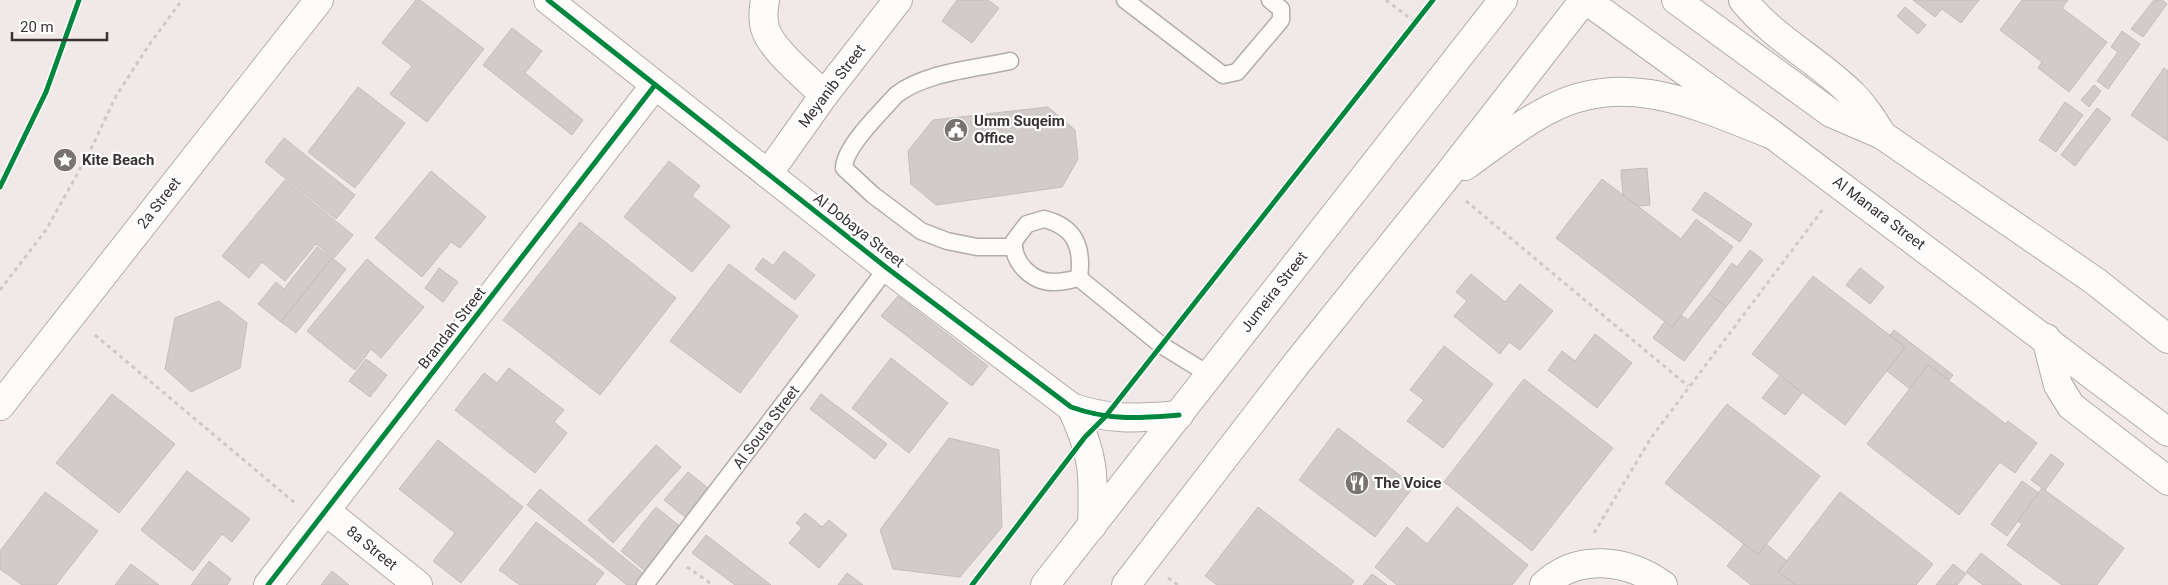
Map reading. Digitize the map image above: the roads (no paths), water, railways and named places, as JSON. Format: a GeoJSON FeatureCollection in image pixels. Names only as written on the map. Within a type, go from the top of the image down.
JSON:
{"type":"FeatureCollection","features":[{"type":"Feature","properties":{"kind":"main road","name":"2a Street"},"geometry":{"type":"LineString","coordinates":[[0,406],[319,0]]}},
{"type":"Feature","properties":{"kind":"main road","name":"Al Dobaya Street"},"geometry":{"type":"LineString","coordinates":[[548,0],[886,268],[1070,407],[1094,415],[1111,418],[1179,415]]}},
{"type":"Feature","properties":{"kind":"main road"},"geometry":{"type":"LineString","coordinates":[[765,0],[762,16],[766,31],[774,45],[824,95]]}},
{"type":"Feature","properties":{"kind":"main road","name":"Meyanib Street"},"geometry":{"type":"LineString","coordinates":[[768,174],[824,95],[898,0]]}},
{"type":"Feature","properties":{"kind":"main road","name":"Jumeira Street"},"geometry":{"type":"LineString","coordinates":[[1045,585],[1504,0]]}},
{"type":"Feature","properties":{"kind":"main road"},"geometry":{"type":"LineString","coordinates":[[1126,585],[1297,363],[1585,0]]}},
{"type":"Feature","properties":{"kind":"main road","name":"Al Manara Street"},"geometry":{"type":"LineString","coordinates":[[1585,0],[1773,134],[2046,338],[2168,432]]}},
{"type":"Feature","properties":{"kind":"main road"},"geometry":{"type":"LineString","coordinates":[[1676,0],[1831,113],[1882,135],[2095,281],[2168,339]]}},
{"type":"Feature","properties":{"kind":"main road"},"geometry":{"type":"LineString","coordinates":[[1743,0],[1772,32],[1853,94],[1869,113],[1882,135]]}},
{"type":"Feature","properties":{"kind":"main road","name":"Brandah Street"},"geometry":{"type":"LineString","coordinates":[[268,585],[655,85]]}},
{"type":"Feature","properties":{"kind":"main road"},"geometry":{"type":"LineString","coordinates":[[1443,181],[1550,109],[1575,98],[1601,92],[1641,91],[1679,100],[1773,134]]}},
{"type":"Feature","properties":{"kind":"main road"},"geometry":{"type":"LineString","coordinates":[[2046,338],[2058,385],[2071,406],[2168,481]]}},
{"type":"Feature","properties":{"kind":"main road","name":"Al Dobaya Street"},"geometry":{"type":"LineString","coordinates":[[1070,407],[1085,437],[1092,462],[1094,488],[1092,526]]}},
{"type":"Feature","properties":{"kind":"main road","name":"8a Street"},"geometry":{"type":"LineString","coordinates":[[322,517],[418,585]]}},
{"type":"Feature","properties":{"kind":"main road"},"geometry":{"type":"LineString","coordinates":[[1544,585],[1554,575],[1575,566],[1597,563],[1615,564],[1634,569],[1663,585]]}},
{"type":"Feature","properties":{"kind":"lane"},"geometry":{"type":"LineString","coordinates":[[1125,0],[1223,74],[1237,72],[1281,20],[1281,9],[1270,0]]}},
{"type":"Feature","properties":{"kind":"lane"},"geometry":{"type":"LineString","coordinates":[[1010,61],[934,78],[903,89],[852,147],[844,161],[844,168],[873,195],[922,231],[947,241],[977,247],[1014,247]]}},
{"type":"Feature","properties":{"kind":"lane"},"geometry":{"type":"LineString","coordinates":[[1079,278],[1081,253],[1078,244],[1071,235],[1052,221],[1044,219],[1027,224],[1014,241],[1014,247],[1018,262],[1039,280],[1055,282],[1079,278],[1161,345],[1210,375]]}},
{"type":"Feature","properties":{"kind":"lane","name":"Al Souta Street"},"geometry":{"type":"LineString","coordinates":[[645,585],[886,268]]}},
{"type":"Feature","properties":{"kind":"place","name":"Umm Suqeim Office"},"geometry":{"type":"Point","coordinates":[956,130]}},
{"type":"Feature","properties":{"kind":"place","name":"Kite Beach"},"geometry":{"type":"Point","coordinates":[65,160]}},
{"type":"Feature","properties":{"kind":"place","name":"The Voice"},"geometry":{"type":"Point","coordinates":[1357,483]}}]}
